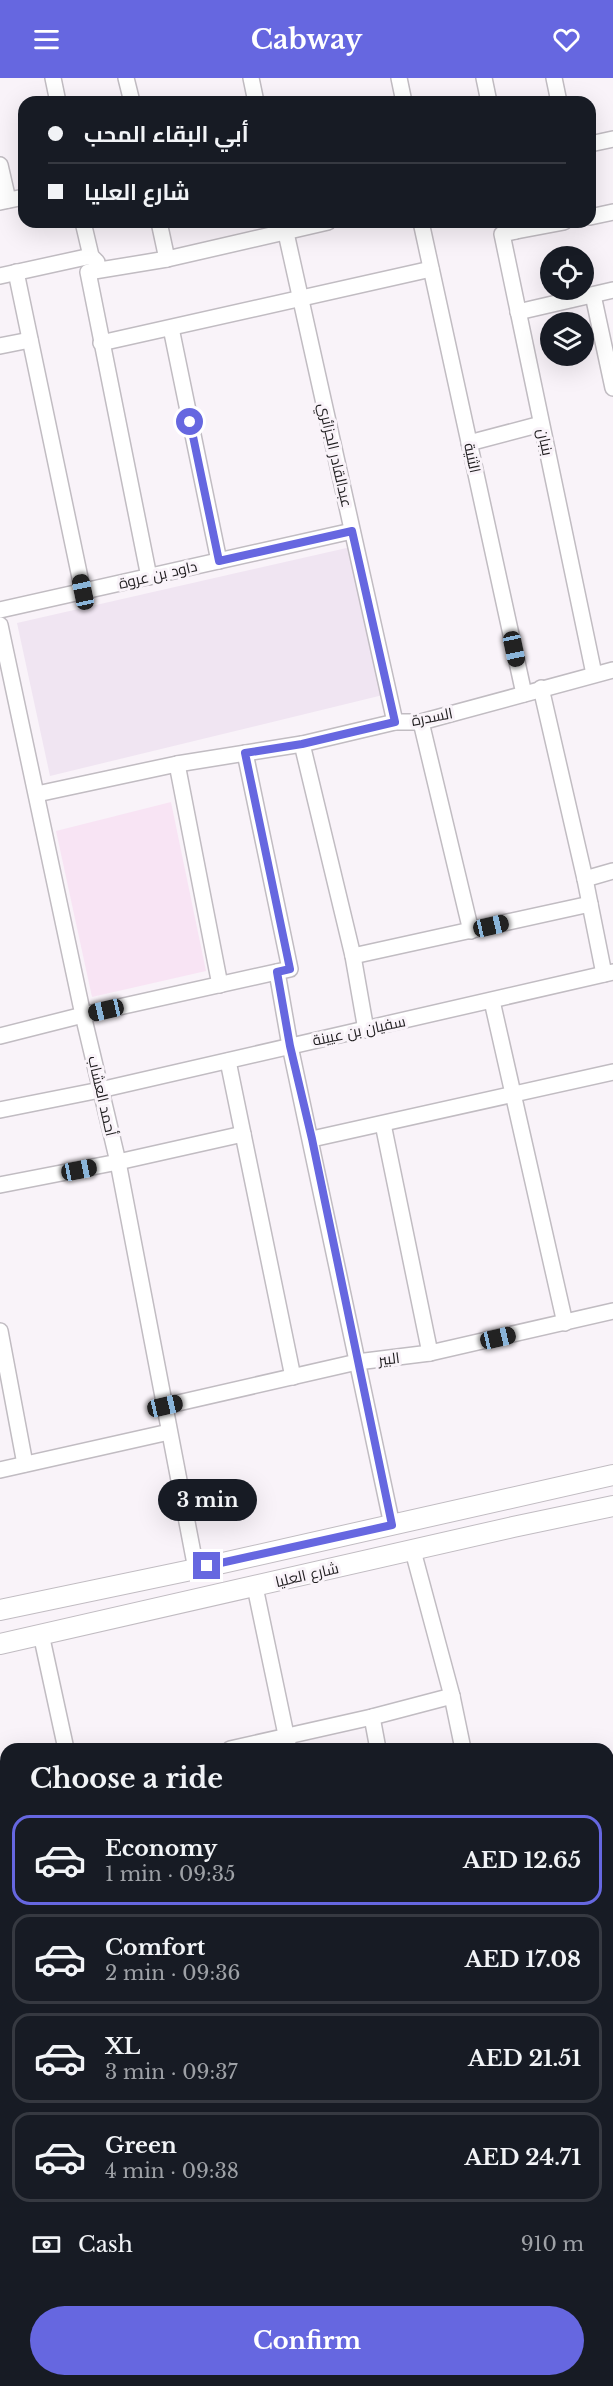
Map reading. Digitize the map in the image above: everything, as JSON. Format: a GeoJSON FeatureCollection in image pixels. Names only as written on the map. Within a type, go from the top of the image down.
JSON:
{"type":"FeatureCollection","features":[{"type":"Feature","properties":{"kind":"main road","name":"شارع العليا"},"geometry":{"type":"LineString","coordinates":[[0,1610],[196,1569],[613,1475]]}},
{"type":"Feature","properties":{"kind":"main road"},"geometry":{"type":"LineString","coordinates":[[583,1483],[573,1491],[572,1500],[574,1508],[585,1512]]}},
{"type":"Feature","properties":{"kind":"main road"},"geometry":{"type":"LineString","coordinates":[[510,1498],[526,1498],[536,1506],[531,1518],[513,1527]]}},
{"type":"Feature","properties":{"kind":"main road","name":"شارع العليا"},"geometry":{"type":"LineString","coordinates":[[0,1644],[613,1506]]}},
{"type":"Feature","properties":{"kind":"street"},"geometry":{"type":"LineString","coordinates":[[53,78],[57,96]]}},
{"type":"Feature","properties":{"kind":"street"},"geometry":{"type":"LineString","coordinates":[[126,78],[130,96]]}},
{"type":"Feature","properties":{"kind":"street"},"geometry":{"type":"LineString","coordinates":[[251,78],[255,96]]}},
{"type":"Feature","properties":{"kind":"street"},"geometry":{"type":"LineString","coordinates":[[399,78],[403,96]]}},
{"type":"Feature","properties":{"kind":"street"},"geometry":{"type":"LineString","coordinates":[[484,78],[488,96]]}},
{"type":"Feature","properties":{"kind":"street"},"geometry":{"type":"LineString","coordinates":[[554,78],[558,96]]}},
{"type":"Feature","properties":{"kind":"street"},"geometry":{"type":"LineString","coordinates":[[596,143],[613,139]]}},
{"type":"Feature","properties":{"kind":"street"},"geometry":{"type":"LineString","coordinates":[[0,165],[4,201]]}},
{"type":"Feature","properties":{"kind":"street"},"geometry":{"type":"LineString","coordinates":[[596,216],[613,212]]}},
{"type":"Feature","properties":{"kind":"street"},"geometry":{"type":"LineString","coordinates":[[84,228],[91,256],[105,271]]}},
{"type":"Feature","properties":{"kind":"street"},"geometry":{"type":"LineString","coordinates":[[160,228],[167,259]]}},
{"type":"Feature","properties":{"kind":"street"},"geometry":{"type":"LineString","coordinates":[[149,577],[88,272],[167,259],[281,228]]}},
{"type":"Feature","properties":{"kind":"street","name":"عبدالقادر الجزائري"},"geometry":{"type":"LineString","coordinates":[[285,228],[395,722]]}},
{"type":"Feature","properties":{"kind":"street","name":"الثنية"},"geometry":{"type":"LineString","coordinates":[[422,228],[524,694]]}},
{"type":"Feature","properties":{"kind":"street","name":"بنبان"},"geometry":{"type":"LineString","coordinates":[[513,228],[502,234],[594,674]]}},
{"type":"Feature","properties":{"kind":"street"},"geometry":{"type":"LineString","coordinates":[[0,276],[91,256]]}},
{"type":"Feature","properties":{"kind":"street"},"geometry":{"type":"LineString","coordinates":[[101,343],[431,269]]}},
{"type":"Feature","properties":{"kind":"street"},"geometry":{"type":"LineString","coordinates":[[16,272],[83,592]]}},
{"type":"Feature","properties":{"kind":"street"},"geometry":{"type":"LineString","coordinates":[[594,295],[613,290]]}},
{"type":"Feature","properties":{"kind":"street"},"geometry":{"type":"LineString","coordinates":[[518,312],[571,300]]}},
{"type":"Feature","properties":{"kind":"street"},"geometry":{"type":"LineString","coordinates":[[594,300],[613,388]]}},
{"type":"Feature","properties":{"kind":"street"},"geometry":{"type":"LineString","coordinates":[[171,328],[219,561]]}},
{"type":"Feature","properties":{"kind":"street"},"geometry":{"type":"LineString","coordinates":[[0,346],[30,340]]}},
{"type":"Feature","properties":{"kind":"street"},"geometry":{"type":"LineString","coordinates":[[469,443],[541,424]]}},
{"type":"Feature","properties":{"kind":"street","name":"داود بن عروة"},"geometry":{"type":"LineString","coordinates":[[0,610],[352,531]]}},
{"type":"Feature","properties":{"kind":"street","name":"أحمد العشاب"},"geometry":{"type":"LineString","coordinates":[[0,625],[100,1090],[118,1162],[196,1569]]}},
{"type":"Feature","properties":{"kind":"street","name":"السدرة"},"geometry":{"type":"LineString","coordinates":[[37,794],[177,764],[302,744],[395,722],[421,722],[613,670]]}},
{"type":"Feature","properties":{"kind":"street"},"geometry":{"type":"LineString","coordinates":[[541,688],[590,904],[609,973]]}},
{"type":"Feature","properties":{"kind":"street"},"geometry":{"type":"LineString","coordinates":[[421,722],[471,930]]}},
{"type":"Feature","properties":{"kind":"street"},"geometry":{"type":"LineString","coordinates":[[302,744],[352,956],[366,1030]]}},
{"type":"Feature","properties":{"kind":"street"},"geometry":{"type":"LineString","coordinates":[[245,753],[283,971],[290,1046],[312,1139],[392,1525]]}},
{"type":"Feature","properties":{"kind":"street"},"geometry":{"type":"LineString","coordinates":[[177,764],[220,985]]}},
{"type":"Feature","properties":{"kind":"street"},"geometry":{"type":"LineString","coordinates":[[585,879],[613,871]]}},
{"type":"Feature","properties":{"kind":"street"},"geometry":{"type":"LineString","coordinates":[[352,956],[590,904]]}},
{"type":"Feature","properties":{"kind":"street"},"geometry":{"type":"LineString","coordinates":[[0,1036],[283,971]]}},
{"type":"Feature","properties":{"kind":"street","name":"سفيان بن عيينة"},"geometry":{"type":"LineString","coordinates":[[0,1110],[100,1090],[609,973]]}},
{"type":"Feature","properties":{"kind":"street"},"geometry":{"type":"LineString","coordinates":[[492,1000],[565,1323]]}},
{"type":"Feature","properties":{"kind":"street"},"geometry":{"type":"LineString","coordinates":[[228,1061],[293,1377]]}},
{"type":"Feature","properties":{"kind":"street"},"geometry":{"type":"LineString","coordinates":[[312,1139],[613,1072]]}},
{"type":"Feature","properties":{"kind":"street"},"geometry":{"type":"LineString","coordinates":[[383,1124],[430,1353]]}},
{"type":"Feature","properties":{"kind":"street"},"geometry":{"type":"LineString","coordinates":[[0,1185],[243,1134]]}},
{"type":"Feature","properties":{"kind":"street","name":"البير"},"geometry":{"type":"LineString","coordinates":[[165,1406],[357,1362],[430,1353],[613,1311]]}},
{"type":"Feature","properties":{"kind":"street"},"geometry":{"type":"LineString","coordinates":[[0,1330],[25,1464]]}},
{"type":"Feature","properties":{"kind":"street"},"geometry":{"type":"LineString","coordinates":[[0,1470],[169,1432]]}},
{"type":"Feature","properties":{"kind":"street"},"geometry":{"type":"LineString","coordinates":[[413,1551],[463,1743]]}},
{"type":"Feature","properties":{"kind":"street"},"geometry":{"type":"LineString","coordinates":[[255,1587],[287,1743],[452,1696]]}},
{"type":"Feature","properties":{"kind":"street"},"geometry":{"type":"LineString","coordinates":[[40,1634],[65,1743]]}},
{"type":"Feature","properties":{"kind":"street"},"geometry":{"type":"LineString","coordinates":[[372,1717],[377,1743]]}},
{"type":"Feature","properties":{"kind":"shaded area"},"geometry":{"type":"Polygon","coordinates":[[[351,547],[383,695],[50,776],[17,623],[351,547]]]}},
{"type":"Feature","properties":{"kind":"shaded area"},"geometry":{"type":"Polygon","coordinates":[[[171,802],[206,971],[92,997],[56,831],[171,802]]]}},
{"type":"Feature","properties":{"kind":"route"},"geometry":{"type":"LineString","coordinates":[[190,422],[219,561],[352,531],[395,722],[302,744],[245,753],[290,969],[277,972],[290,1046],[312,1139],[392,1525],[207,1566]]}}]}
